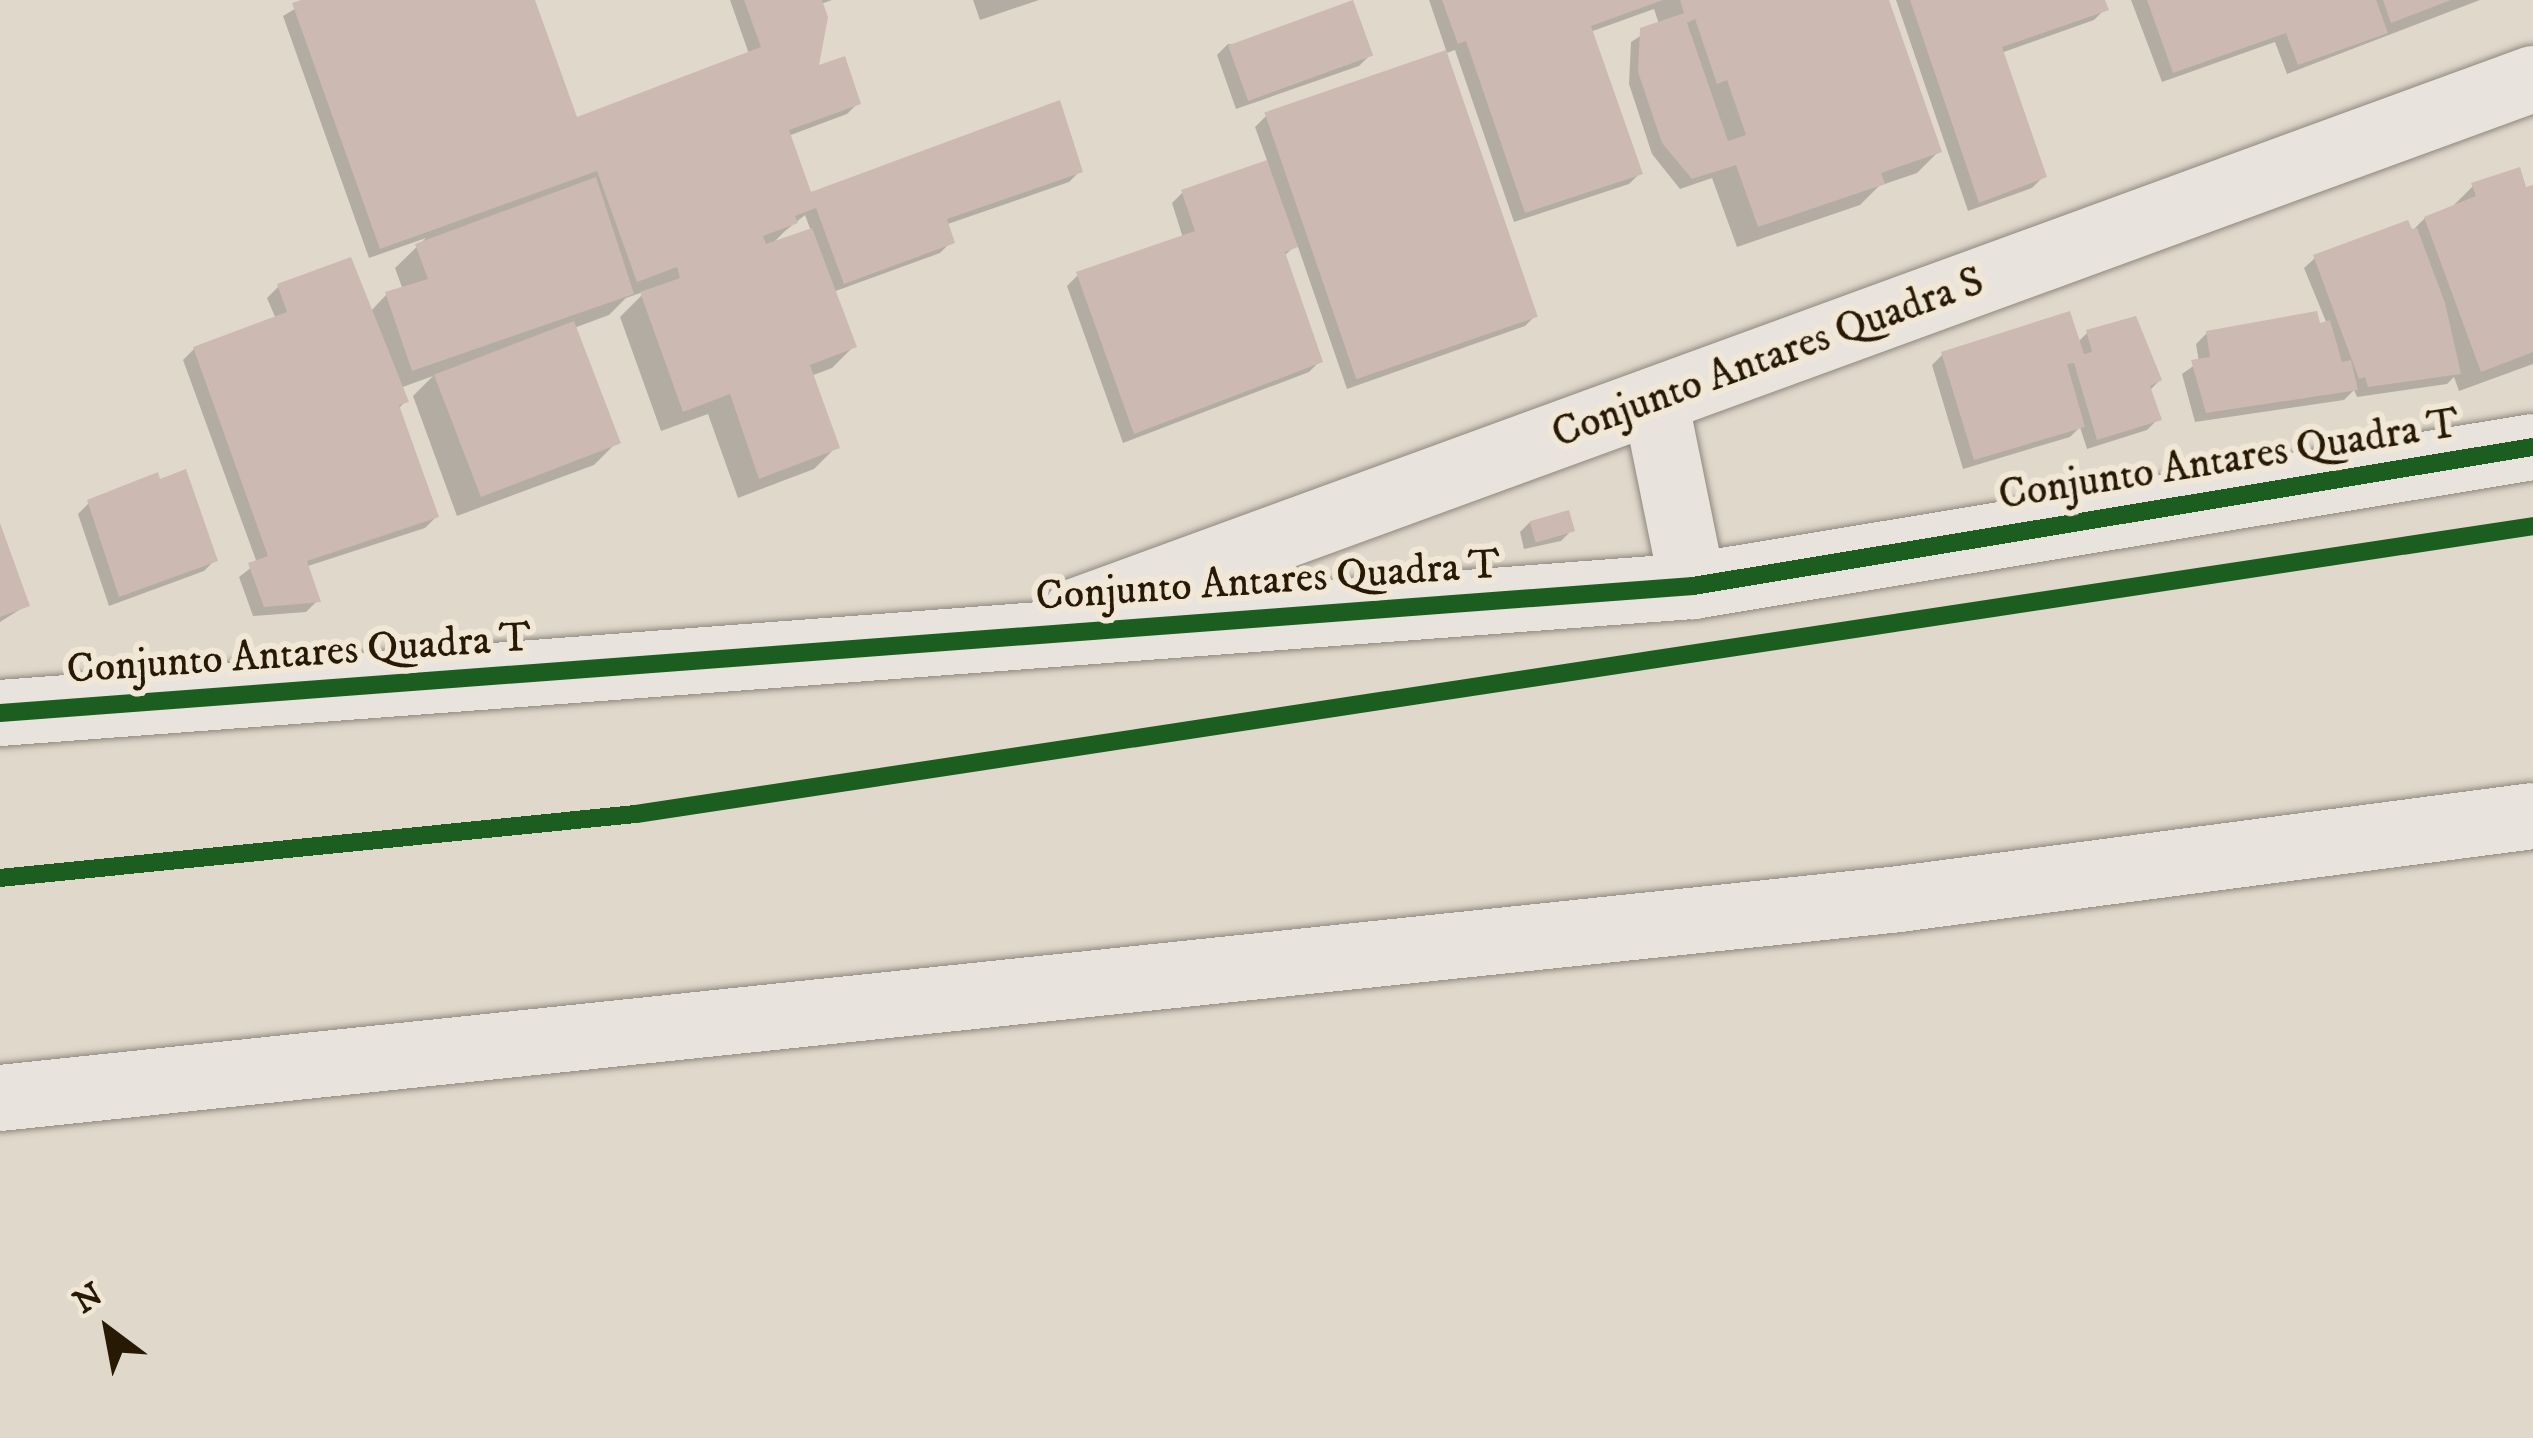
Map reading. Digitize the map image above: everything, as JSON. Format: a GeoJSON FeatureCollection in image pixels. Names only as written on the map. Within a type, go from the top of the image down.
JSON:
{"type":"FeatureCollection","features":[{"type":"Feature","properties":{"kind":"street","name":"Conjunto Antares Quadra S"},"geometry":{"type":"LineString","coordinates":[[1003,637],[2533,79]]}},
{"type":"Feature","properties":{"kind":"street"},"geometry":{"type":"LineString","coordinates":[[1655,400],[1693,586]]}},
{"type":"Feature","properties":{"kind":"street","name":"Conjunto Antares Quadra T"},"geometry":{"type":"LineString","coordinates":[[0,713],[1693,586],[2533,447]]}},
{"type":"Feature","properties":{"kind":"street"},"geometry":{"type":"LineString","coordinates":[[0,1098],[1898,899],[2533,816]]}},
{"type":"Feature","properties":{"kind":"building"},"geometry":{"type":"Polygon","coordinates":[[[535,0],[577,117],[761,47],[744,0],[822,0],[828,17],[819,65],[845,56],[861,104],[789,130],[811,192],[1060,100],[1083,172],[947,219],[955,243],[844,284],[816,208],[795,216],[798,223],[763,236],[766,244],[812,228],[857,347],[810,365],[840,448],[759,479],[730,394],[683,412],[640,292],[680,278],[677,267],[637,282],[597,171],[380,249],[292,3],[535,0]]]}},
{"type":"Feature","properties":{"kind":"building"},"geometry":{"type":"Polygon","coordinates":[[[1353,0],[1373,55],[1248,101],[1228,45],[1353,0]]]}},
{"type":"Feature","properties":{"kind":"building"},"geometry":{"type":"Polygon","coordinates":[[[1442,0],[1663,0],[1591,26],[1643,174],[1525,213],[1466,41],[1458,44],[1442,0]]]}},
{"type":"Feature","properties":{"kind":"building"},"geometry":{"type":"Polygon","coordinates":[[[1680,0],[1889,0],[1942,152],[1881,173],[1885,184],[1758,227],[1736,165],[1692,179],[1662,143],[1638,72],[1640,28],[1684,13],[1680,0]],[[1695,19],[1687,23],[1728,141],[1746,135],[1727,80],[1717,84],[1695,19]]]}},
{"type":"Feature","properties":{"kind":"building"},"geometry":{"type":"Polygon","coordinates":[[[1910,0],[2105,0],[2109,10],[2002,47],[2047,177],[1979,203],[1910,0]]]}},
{"type":"Feature","properties":{"kind":"building"},"geometry":{"type":"Polygon","coordinates":[[[2147,0],[2376,0],[2388,33],[2298,65],[2286,33],[2173,73],[2147,0]]]}},
{"type":"Feature","properties":{"kind":"building"},"geometry":{"type":"Polygon","coordinates":[[[2383,0],[2451,0],[2391,23],[2383,0]]]}},
{"type":"Feature","properties":{"kind":"building"},"geometry":{"type":"Polygon","coordinates":[[[1446,50],[1538,317],[1356,379],[1264,113],[1446,50]]]}},
{"type":"Feature","properties":{"kind":"building"},"geometry":{"type":"Polygon","coordinates":[[[1267,160],[1298,247],[1285,252],[1323,362],[1134,434],[1076,272],[1195,231],[1181,190],[1267,160]]]}},
{"type":"Feature","properties":{"kind":"building"},"geometry":{"type":"Polygon","coordinates":[[[2520,167],[2526,187],[2533,185],[2533,352],[2481,372],[2424,217],[2476,196],[2471,183],[2520,167]]]}},
{"type":"Feature","properties":{"kind":"building"},"geometry":{"type":"Polygon","coordinates":[[[596,177],[634,294],[412,371],[385,292],[428,279],[415,244],[596,177]]]}},
{"type":"Feature","properties":{"kind":"building"},"geometry":{"type":"Polygon","coordinates":[[[2408,220],[2412,229],[2417,228],[2445,303],[2461,374],[2368,387],[2365,377],[2359,379],[2313,255],[2408,220]]]}},
{"type":"Feature","properties":{"kind":"building"},"geometry":{"type":"Polygon","coordinates":[[[351,257],[409,402],[399,405],[439,517],[307,561],[321,602],[264,607],[248,563],[268,556],[193,347],[287,312],[277,284],[351,257]]]}},
{"type":"Feature","properties":{"kind":"building"},"geometry":{"type":"Polygon","coordinates":[[[2070,311],[2084,354],[2092,352],[2086,330],[2136,316],[2162,380],[2150,386],[2162,420],[2097,440],[2074,363],[2067,364],[2085,427],[1974,460],[1941,352],[2070,311]]]}},
{"type":"Feature","properties":{"kind":"building"},"geometry":{"type":"Polygon","coordinates":[[[2317,311],[2320,323],[2330,320],[2342,362],[2351,360],[2358,390],[2206,413],[2191,360],[2210,357],[2206,331],[2317,311]]]}},
{"type":"Feature","properties":{"kind":"building"},"geometry":{"type":"Polygon","coordinates":[[[574,321],[621,443],[481,497],[434,375],[574,321]]]}},
{"type":"Feature","properties":{"kind":"building"},"geometry":{"type":"Polygon","coordinates":[[[186,469],[218,561],[119,597],[87,500],[158,472],[160,479],[186,469]]]}},
{"type":"Feature","properties":{"kind":"building"},"geometry":{"type":"Polygon","coordinates":[[[1569,510],[1575,531],[1536,542],[1530,521],[1569,510]]]}},
{"type":"Feature","properties":{"kind":"building"},"geometry":{"type":"Polygon","coordinates":[[[0,523],[30,606],[0,617],[0,523]]]}},
{"type":"Feature","properties":{"kind":"cycle path"},"geometry":{"type":"LineString","coordinates":[[0,713],[1693,586],[2533,447]]}},
{"type":"Feature","properties":{"kind":"cycle path"},"geometry":{"type":"LineString","coordinates":[[0,878],[636,814],[2533,526]]}}]}
